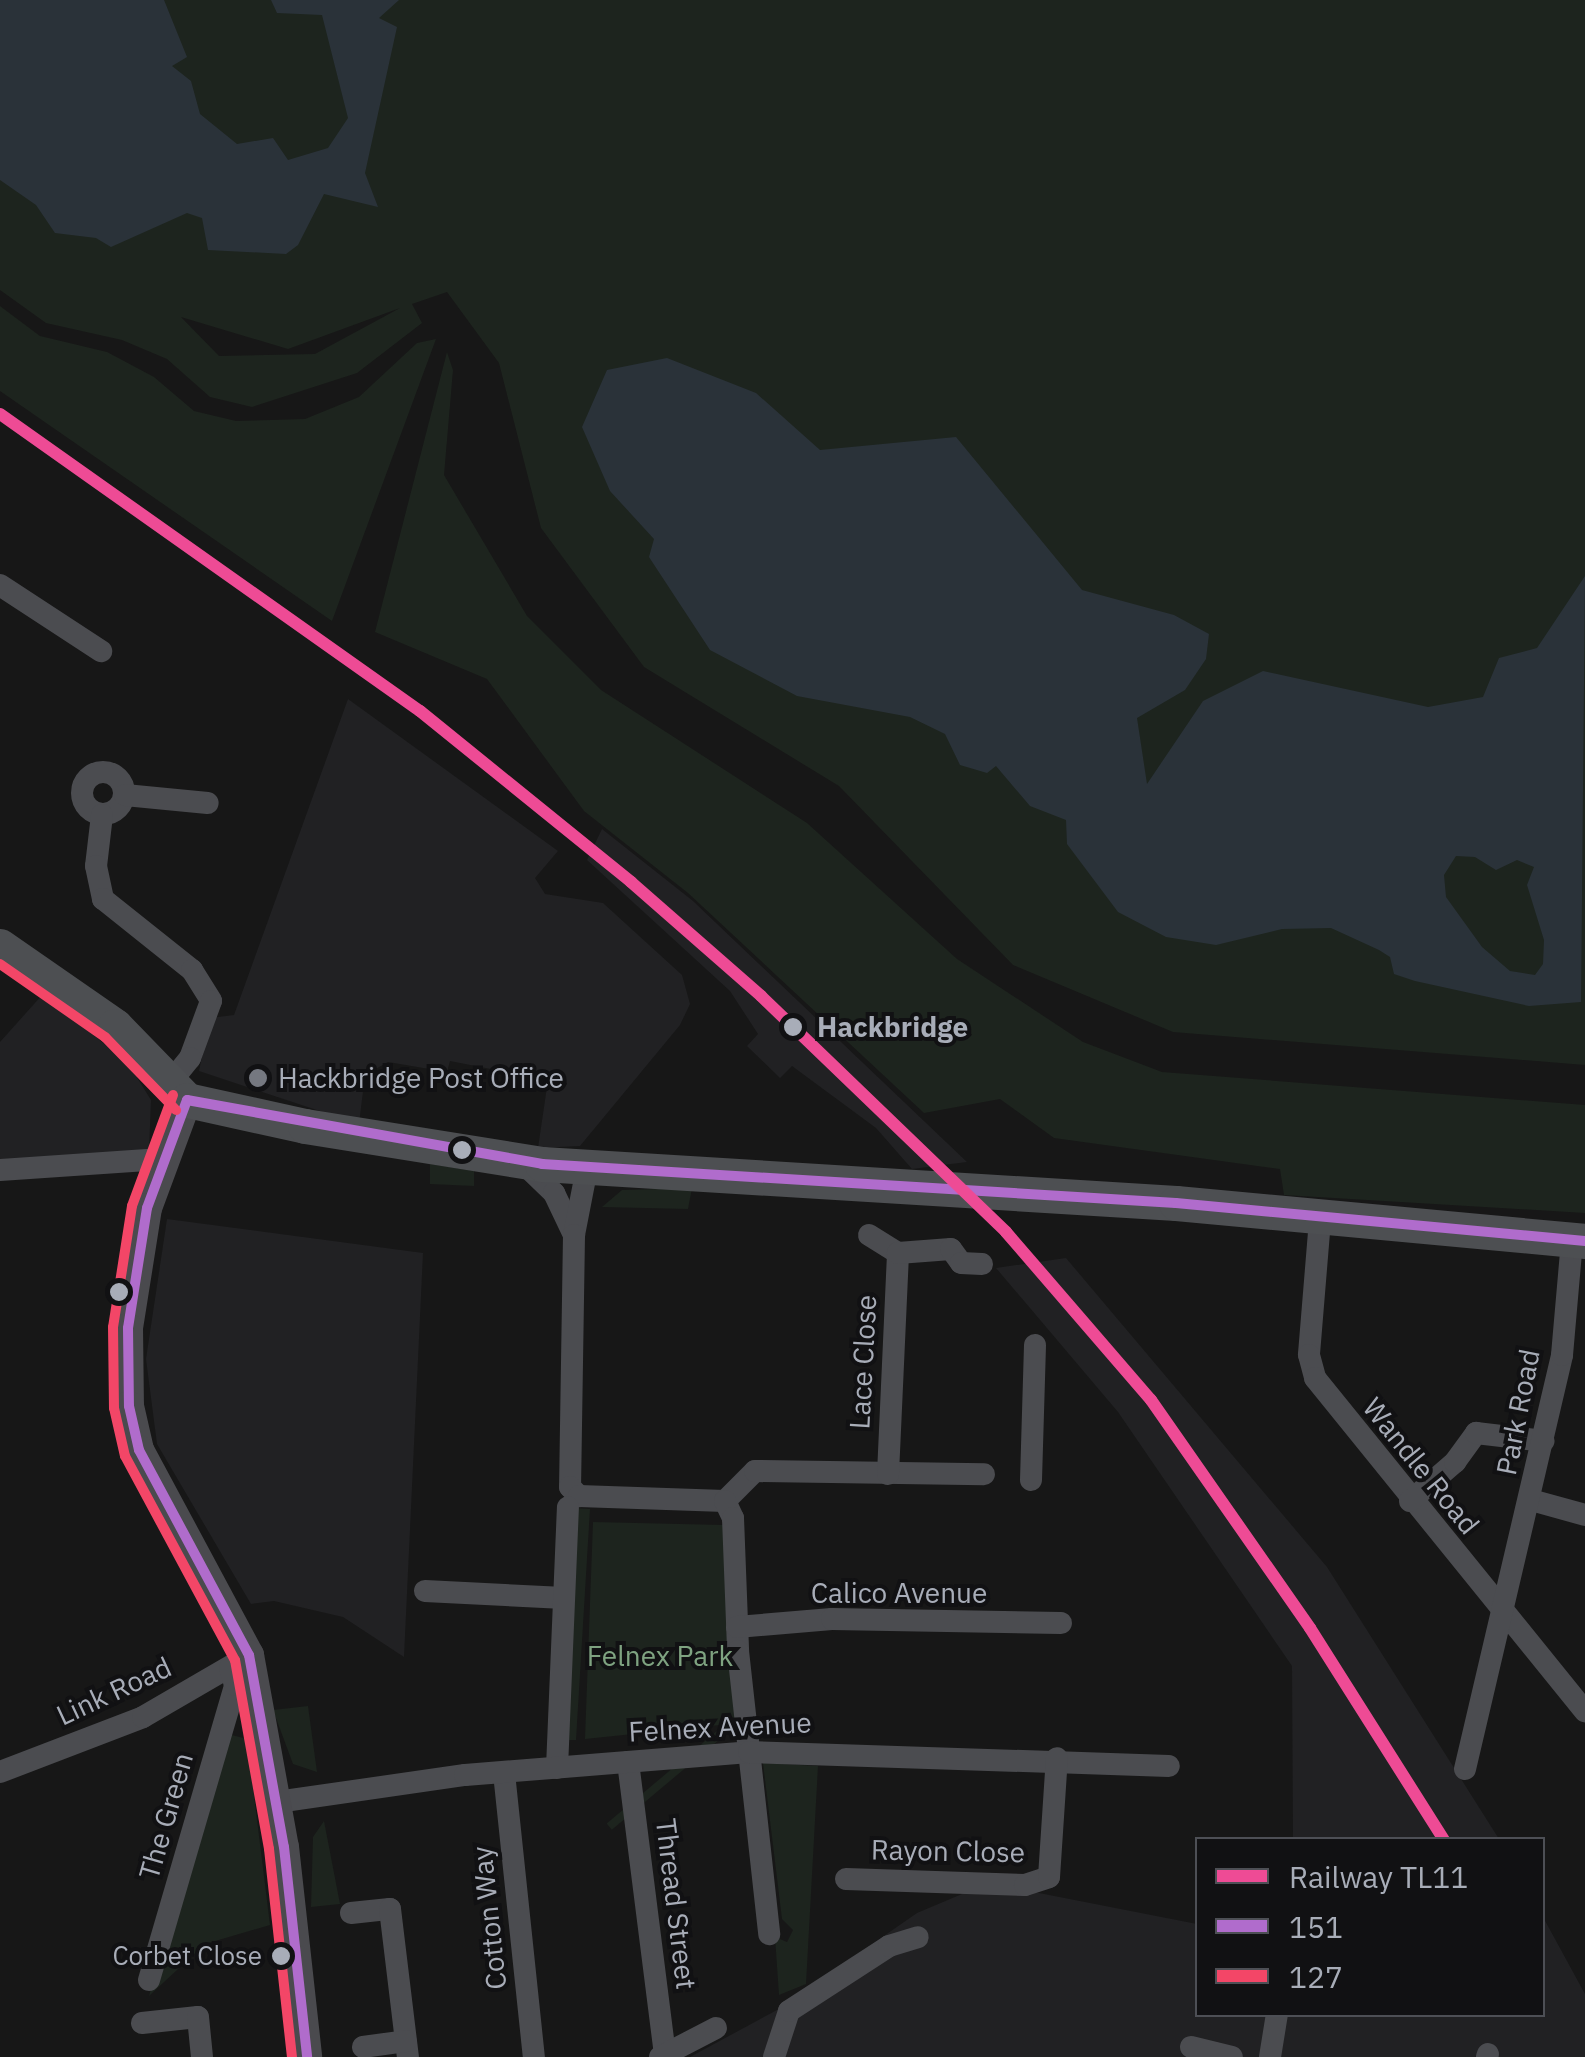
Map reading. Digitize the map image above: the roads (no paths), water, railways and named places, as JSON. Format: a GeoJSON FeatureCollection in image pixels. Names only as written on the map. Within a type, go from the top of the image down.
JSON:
{"type":"FeatureCollection","features":[{"type":"Feature","properties":{"kind":"main road"},"geometry":{"type":"LineString","coordinates":[[0,946],[78,997],[179,1090],[518,1160],[1043,1198],[1176,1203],[1320,1220],[1578,1240]]}},
{"type":"Feature","properties":{"kind":"main road"},"geometry":{"type":"LineString","coordinates":[[179,1090],[131,1305],[130,1406],[140,1450],[239,1661],[277,1802],[306,2057]]}},
{"type":"Feature","properties":{"kind":"street"},"geometry":{"type":"LineString","coordinates":[[0,585],[101,652]]}},
{"type":"Feature","properties":{"kind":"street"},"geometry":{"type":"LineString","coordinates":[[102,814],[82,796],[90,777],[116,776],[124,795]]}},
{"type":"Feature","properties":{"kind":"street"},"geometry":{"type":"LineString","coordinates":[[124,795],[208,802]]}},
{"type":"Feature","properties":{"kind":"street"},"geometry":{"type":"LineString","coordinates":[[102,814],[115,812],[124,795]]}},
{"type":"Feature","properties":{"kind":"street"},"geometry":{"type":"LineString","coordinates":[[102,814],[96,866],[103,899],[192,970],[211,1001],[179,1090]]}},
{"type":"Feature","properties":{"kind":"street"},"geometry":{"type":"LineString","coordinates":[[0,1170],[162,1159]]}},
{"type":"Feature","properties":{"kind":"street"},"geometry":{"type":"LineString","coordinates":[[518,1160],[554,1193],[574,1235]]}},
{"type":"Feature","properties":{"kind":"street"},"geometry":{"type":"LineString","coordinates":[[557,1768],[572,1500],[574,1235],[587,1168]]}},
{"type":"Feature","properties":{"kind":"street","name":"Wandle Road"},"geometry":{"type":"LineString","coordinates":[[1320,1220],[1310,1355],[1315,1378],[1410,1500],[1585,1711]]}},
{"type":"Feature","properties":{"kind":"street"},"geometry":{"type":"LineString","coordinates":[[869,1235],[898,1253],[950,1250],[961,1263],[982,1264]]}},
{"type":"Feature","properties":{"kind":"street","name":"Park Road"},"geometry":{"type":"LineString","coordinates":[[1465,1769],[1544,1441],[1562,1355],[1578,1240]]}},
{"type":"Feature","properties":{"kind":"street","name":"Lace Close"},"geometry":{"type":"LineString","coordinates":[[888,1474],[898,1253]]}},
{"type":"Feature","properties":{"kind":"street"},"geometry":{"type":"LineString","coordinates":[[1030,1480],[1035,1345]]}},
{"type":"Feature","properties":{"kind":"street"},"geometry":{"type":"LineString","coordinates":[[1410,1500],[1455,1462],[1476,1432],[1544,1441]]}},
{"type":"Feature","properties":{"kind":"street"},"geometry":{"type":"LineString","coordinates":[[572,1500],[725,1501],[756,1471],[984,1474]]}},
{"type":"Feature","properties":{"kind":"street"},"geometry":{"type":"LineString","coordinates":[[1531,1500],[1585,1515]]}},
{"type":"Feature","properties":{"kind":"street"},"geometry":{"type":"LineString","coordinates":[[725,1501],[732,1518],[737,1627],[769,1934]]}},
{"type":"Feature","properties":{"kind":"street"},"geometry":{"type":"LineString","coordinates":[[424,1591],[564,1598]]}},
{"type":"Feature","properties":{"kind":"street","name":"Calico Avenue"},"geometry":{"type":"LineString","coordinates":[[737,1627],[832,1618],[1062,1624]]}},
{"type":"Feature","properties":{"kind":"street","name":"Link Road"},"geometry":{"type":"LineString","coordinates":[[0,1772],[142,1717],[239,1661]]}},
{"type":"Feature","properties":{"kind":"street","name":"The Green"},"geometry":{"type":"LineString","coordinates":[[149,1980],[239,1661]]}},
{"type":"Feature","properties":{"kind":"street","name":"Felnex Avenue"},"geometry":{"type":"LineString","coordinates":[[277,1802],[504,1772],[749,1752],[1058,1758],[1169,1766]]}},
{"type":"Feature","properties":{"kind":"street","name":"Rayon Close"},"geometry":{"type":"LineString","coordinates":[[846,1879],[1006,1885],[1049,1877],[1058,1758]]}},
{"type":"Feature","properties":{"kind":"street","name":"Thread Street"},"geometry":{"type":"LineString","coordinates":[[628,1762],[663,2056]]}},
{"type":"Feature","properties":{"kind":"street","name":"Cotton Way"},"geometry":{"type":"LineString","coordinates":[[504,1772],[534,2057]]}},
{"type":"Feature","properties":{"kind":"street"},"geometry":{"type":"LineString","coordinates":[[351,1913],[390,1909],[407,2049],[363,2046]]}},
{"type":"Feature","properties":{"kind":"street"},"geometry":{"type":"LineString","coordinates":[[774,2057],[790,2011],[889,1946],[918,1937]]}},
{"type":"Feature","properties":{"kind":"street"},"geometry":{"type":"LineString","coordinates":[[142,2023],[198,2017],[202,2057]]}},
{"type":"Feature","properties":{"kind":"street"},"geometry":{"type":"LineString","coordinates":[[1270,2057],[1277,2017]]}},
{"type":"Feature","properties":{"kind":"street"},"geometry":{"type":"LineString","coordinates":[[663,2056],[716,2028]]}},
{"type":"Feature","properties":{"kind":"street"},"geometry":{"type":"LineString","coordinates":[[1191,2047],[1232,2057]]}},
{"type":"Feature","properties":{"kind":"rail line","name":"TL11"},"geometry":{"type":"LineString","coordinates":[[0,414],[420,711],[631,882],[761,996],[1006,1232],[1151,1400],[1310,1628],[1442,1837]]}},
{"type":"Feature","properties":{"kind":"place","name":"Hackbridge"},"geometry":{"type":"Point","coordinates":[793,1027]}},
{"type":"Feature","properties":{"kind":"place","name":"Hackbridge Post Office"},"geometry":{"type":"Point","coordinates":[258,1078]}},
{"type":"Feature","properties":{"kind":"place","name":"Corbet Close"},"geometry":{"type":"Point","coordinates":[281,1956]}},
{"type":"Feature","properties":{"kind":"park label","name":"Felnex Park"},"geometry":{"type":"Point","coordinates":[660,1656]}}]}
